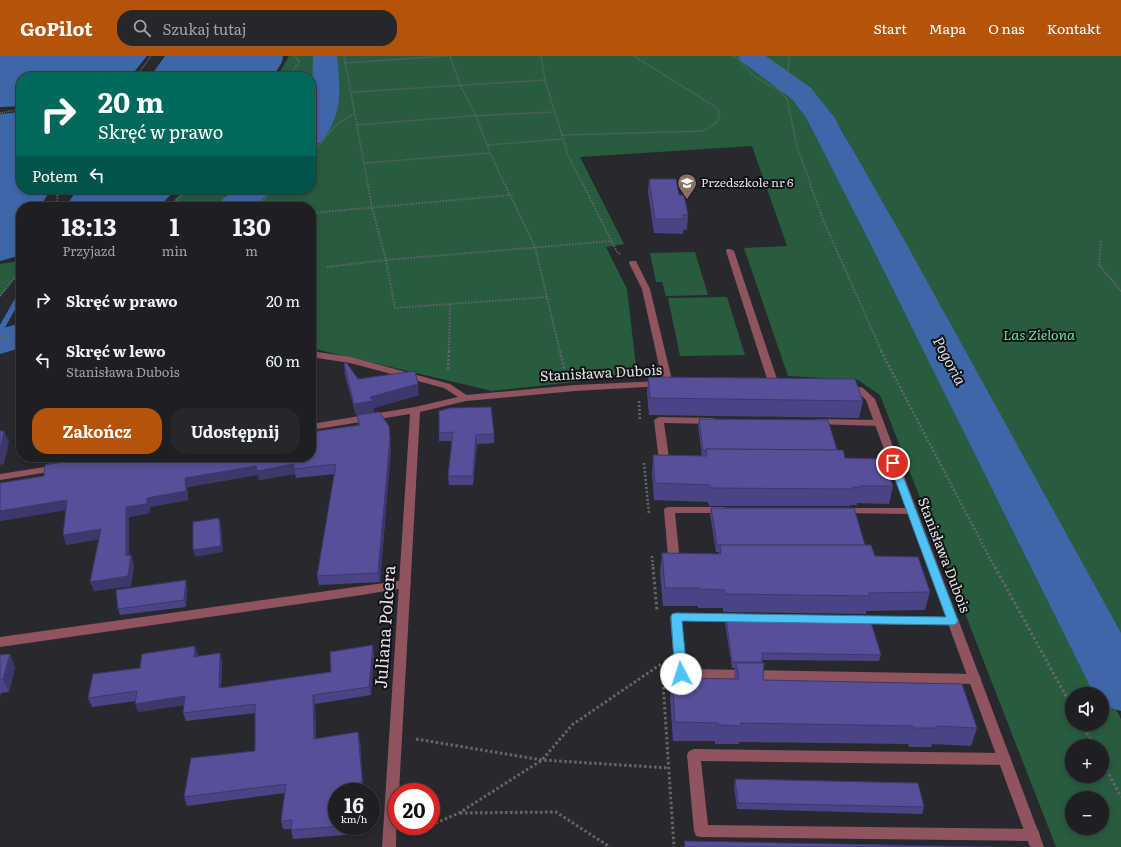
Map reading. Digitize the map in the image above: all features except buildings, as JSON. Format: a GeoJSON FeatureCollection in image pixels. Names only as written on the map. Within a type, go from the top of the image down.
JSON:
{"type":"FeatureCollection","features":[{"type":"Feature","properties":{"kind":"street"},"geometry":{"type":"LineString","coordinates":[[730,251],[771,384],[789,385]]}},
{"type":"Feature","properties":{"kind":"street","name":"Stanisława Dubois"},"geometry":{"type":"LineString","coordinates":[[316,426],[415,410],[466,398],[575,388],[672,384],[646,289],[632,262]]}},
{"type":"Feature","properties":{"kind":"street"},"geometry":{"type":"LineString","coordinates":[[316,355],[351,360],[448,386],[466,398]]}},
{"type":"Feature","properties":{"kind":"street","name":"Stanisława Dubois"},"geometry":{"type":"LineString","coordinates":[[833,385],[850,387],[866,394],[870,399],[889,463],[911,511],[925,558],[953,621],[1035,841]]}},
{"type":"Feature","properties":{"kind":"street","name":"Juliana Polcera"},"geometry":{"type":"LineString","coordinates":[[389,847],[415,410]]}},
{"type":"Feature","properties":{"kind":"street"},"geometry":{"type":"LineString","coordinates":[[680,461],[664,461],[659,420],[722,421]]}},
{"type":"Feature","properties":{"kind":"street"},"geometry":{"type":"LineString","coordinates":[[808,422],[878,423]]}},
{"type":"Feature","properties":{"kind":"street"},"geometry":{"type":"LineString","coordinates":[[0,477],[71,466]]}},
{"type":"Feature","properties":{"kind":"street"},"geometry":{"type":"LineString","coordinates":[[690,557],[674,557],[669,510],[731,510]]}},
{"type":"Feature","properties":{"kind":"street"},"geometry":{"type":"LineString","coordinates":[[833,511],[911,511]]}},
{"type":"Feature","properties":{"kind":"street"},"geometry":{"type":"LineString","coordinates":[[0,642],[362,592],[405,584]]}},
{"type":"Feature","properties":{"kind":"street"},"geometry":{"type":"LineString","coordinates":[[747,618],[676,617],[681,674],[975,679]]}},
{"type":"Feature","properties":{"kind":"street"},"geometry":{"type":"LineString","coordinates":[[850,620],[953,621]]}},
{"type":"Feature","properties":{"kind":"street"},"geometry":{"type":"LineString","coordinates":[[1004,759],[694,755],[701,831],[1035,841]]}},
{"type":"Feature","properties":{"kind":"path"},"geometry":{"type":"LineString","coordinates":[[140,72],[151,56]]}},
{"type":"Feature","properties":{"kind":"path"},"geometry":{"type":"LineString","coordinates":[[293,72],[300,61],[294,56]]}},
{"type":"Feature","properties":{"kind":"path"},"geometry":{"type":"LineString","coordinates":[[344,56],[352,92],[372,208],[386,260],[395,308],[547,298]]}},
{"type":"Feature","properties":{"kind":"path"},"geometry":{"type":"LineString","coordinates":[[345,63],[448,56],[460,85],[476,116],[490,152],[535,247],[566,376],[575,388]]}},
{"type":"Feature","properties":{"kind":"path"},"geometry":{"type":"LineString","coordinates":[[541,56],[545,80],[568,155],[617,252],[632,262]]}},
{"type":"Feature","properties":{"kind":"path"},"geometry":{"type":"LineString","coordinates":[[562,135],[704,131],[717,122],[720,114],[717,108],[634,56]]}},
{"type":"Feature","properties":{"kind":"path"},"geometry":{"type":"LineString","coordinates":[[733,56],[740,60],[746,70],[759,80],[780,90],[787,99],[797,147],[824,222],[873,335],[987,553],[1065,694]]}},
{"type":"Feature","properties":{"kind":"path"},"geometry":{"type":"LineString","coordinates":[[780,90],[788,77],[789,56]]}},
{"type":"Feature","properties":{"kind":"path"},"geometry":{"type":"LineString","coordinates":[[352,92],[545,80]]}},
{"type":"Feature","properties":{"kind":"path"},"geometry":{"type":"LineString","coordinates":[[0,113],[16,110]]}},
{"type":"Feature","properties":{"kind":"path"},"geometry":{"type":"LineString","coordinates":[[357,125],[555,112]]}},
{"type":"Feature","properties":{"kind":"path"},"geometry":{"type":"LineString","coordinates":[[316,148],[337,124],[355,113]]}},
{"type":"Feature","properties":{"kind":"path"},"geometry":{"type":"LineString","coordinates":[[488,145],[562,139]]}},
{"type":"Feature","properties":{"kind":"path"},"geometry":{"type":"LineString","coordinates":[[365,163],[490,152]]}},
{"type":"Feature","properties":{"kind":"path"},"geometry":{"type":"LineString","coordinates":[[175,202],[182,194]]}},
{"type":"Feature","properties":{"kind":"path"},"geometry":{"type":"LineString","coordinates":[[260,202],[269,194]]}},
{"type":"Feature","properties":{"kind":"path"},"geometry":{"type":"LineString","coordinates":[[316,213],[510,195]]}},
{"type":"Feature","properties":{"kind":"path"},"geometry":{"type":"LineString","coordinates":[[327,267],[386,260],[612,240]]}},
{"type":"Feature","properties":{"kind":"path"},"geometry":{"type":"LineString","coordinates":[[1101,241],[1099,265],[1121,291]]}},
{"type":"Feature","properties":{"kind":"path"},"geometry":{"type":"LineString","coordinates":[[0,296],[16,276]]}},
{"type":"Feature","properties":{"kind":"path"},"geometry":{"type":"LineString","coordinates":[[448,386],[450,304]]}},
{"type":"Feature","properties":{"kind":"path"},"geometry":{"type":"LineString","coordinates":[[0,337],[5,337],[16,332]]}},
{"type":"Feature","properties":{"kind":"path"},"geometry":{"type":"LineString","coordinates":[[5,337],[16,346]]}},
{"type":"Feature","properties":{"kind":"path"},"geometry":{"type":"LineString","coordinates":[[440,821],[459,813],[542,760],[572,725],[661,664]]}},
{"type":"Feature","properties":{"kind":"path"},"geometry":{"type":"LineString","coordinates":[[395,736],[542,760],[669,768]]}},
{"type":"Feature","properties":{"kind":"path"},"geometry":{"type":"LineString","coordinates":[[1109,774],[1121,797]]}},
{"type":"Feature","properties":{"kind":"path"},"geometry":{"type":"LineString","coordinates":[[459,813],[556,812],[610,847]]}},
{"type":"Feature","properties":{"kind":"green space"},"geometry":{"type":"Polygon","coordinates":[[[289,56],[317,56],[316,72],[280,72],[289,56]]]}},
{"type":"Feature","properties":{"kind":"green space","name":"Las Zielona"},"geometry":{"type":"Polygon","coordinates":[[[330,56],[1121,56],[1121,665],[973,387],[841,128],[799,81],[785,75],[786,88],[816,126],[1105,687],[1065,687],[1065,731],[1109,731],[1109,696],[1121,719],[1121,847],[1056,847],[880,395],[858,380],[788,376],[744,248],[787,246],[752,146],[580,157],[624,244],[606,247],[627,289],[637,375],[492,391],[316,349],[316,202],[245,202],[254,194],[316,194],[316,136],[324,128],[326,119],[331,113],[330,56]]]}},
{"type":"Feature","properties":{"kind":"green space"},"geometry":{"type":"Polygon","coordinates":[[[180,194],[242,194],[234,202],[172,202],[180,194]]]}},
{"type":"Feature","properties":{"kind":"green space"},"geometry":{"type":"Polygon","coordinates":[[[695,252],[708,295],[666,296],[662,282],[656,282],[650,253],[695,252]]]}},
{"type":"Feature","properties":{"kind":"green space"},"geometry":{"type":"Polygon","coordinates":[[[16,262],[16,277],[0,296],[0,264],[16,262]]]}},
{"type":"Feature","properties":{"kind":"green space"},"geometry":{"type":"Polygon","coordinates":[[[727,297],[745,355],[680,356],[668,298],[727,297]]]}},
{"type":"Feature","properties":{"kind":"water"},"geometry":{"type":"Polygon","coordinates":[[[0,56],[147,56],[134,72],[16,72],[16,106],[0,107],[0,56]]]}},
{"type":"Feature","properties":{"kind":"water"},"geometry":{"type":"Polygon","coordinates":[[[165,56],[283,56],[282,62],[276,72],[154,72],[165,56]]]}},
{"type":"Feature","properties":{"kind":"water"},"geometry":{"type":"Polygon","coordinates":[[[16,112],[16,194],[48,194],[43,202],[16,202],[16,256],[0,261],[0,114],[16,112]]]}},
{"type":"Feature","properties":{"kind":"water"},"geometry":{"type":"Polygon","coordinates":[[[74,194],[171,194],[164,202],[69,202],[74,194]]]}},
{"type":"Feature","properties":{"kind":"waterway"},"geometry":{"type":"LineString","coordinates":[[316,129],[322,118],[326,98],[325,56]]}},
{"type":"Feature","properties":{"kind":"waterway","name":"Pogoria"},"geometry":{"type":"LineString","coordinates":[[750,56],[802,94],[820,117],[889,245],[1121,688]]}},
{"type":"Feature","properties":{"kind":"waterway"},"geometry":{"type":"LineString","coordinates":[[240,202],[248,194]]}},
{"type":"Feature","properties":{"kind":"waterway"},"geometry":{"type":"LineString","coordinates":[[0,331],[16,302]]}},
{"type":"Feature","properties":{"kind":"waterway"},"geometry":{"type":"LineString","coordinates":[[0,342],[16,337]]}},
{"type":"Feature","properties":{"kind":"place","name":"Przedszkole nr 6"},"geometry":{"type":"Point","coordinates":[687,200]}},
{"type":"Feature","properties":{"kind":"route"},"geometry":{"type":"LineString","coordinates":[[681,674],[676,617],[953,621],[893,463]]}}]}
